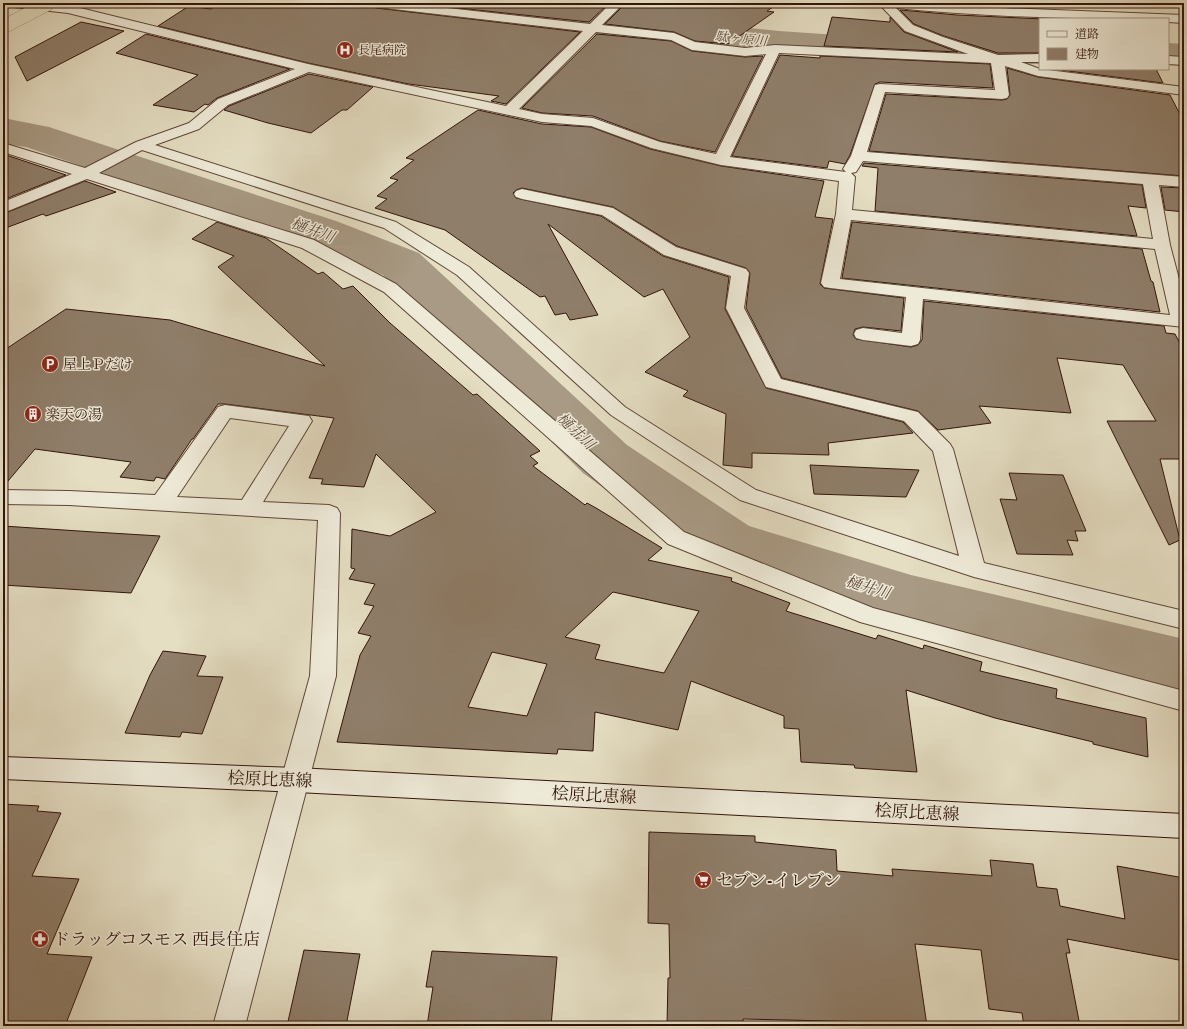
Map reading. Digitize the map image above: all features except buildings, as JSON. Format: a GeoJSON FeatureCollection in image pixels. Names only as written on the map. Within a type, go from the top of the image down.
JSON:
{"type":"FeatureCollection","features":[{"type":"Feature","properties":{"kind":"highway"},"geometry":{"type":"LineString","coordinates":[[3,19],[31,3]]}},
{"type":"Feature","properties":{"kind":"highway"},"geometry":{"type":"LineString","coordinates":[[3,26],[48,3]]}},
{"type":"Feature","properties":{"kind":"street"},"geometry":{"type":"LineString","coordinates":[[14,3],[68,9],[308,68],[542,118],[593,122],[656,145],[721,160],[847,177]]}},
{"type":"Feature","properties":{"kind":"street"},"geometry":{"type":"LineString","coordinates":[[376,3],[444,12],[598,19],[674,37],[692,46],[745,52],[775,50],[1039,58]]}},
{"type":"Feature","properties":{"kind":"street"},"geometry":{"type":"LineString","coordinates":[[509,111],[598,19],[618,3]]}},
{"type":"Feature","properties":{"kind":"street"},"geometry":{"type":"LineString","coordinates":[[891,3],[949,10],[1158,18]]}},
{"type":"Feature","properties":{"kind":"street"},"geometry":{"type":"LineString","coordinates":[[891,3],[909,28],[939,40],[1038,72],[1184,91]]}},
{"type":"Feature","properties":{"kind":"street"},"geometry":{"type":"LineString","coordinates":[[1169,18],[1184,19]]}},
{"type":"Feature","properties":{"kind":"street"},"geometry":{"type":"LineString","coordinates":[[721,160],[775,50]]}},
{"type":"Feature","properties":{"kind":"street"},"geometry":{"type":"LineString","coordinates":[[992,57],[1002,95],[880,88],[858,156],[847,177],[844,214],[830,283],[1182,322],[1162,245],[1150,180]]}},
{"type":"Feature","properties":{"kind":"street"},"geometry":{"type":"LineString","coordinates":[[1169,60],[1184,61]]}},
{"type":"Feature","properties":{"kind":"street"},"geometry":{"type":"LineString","coordinates":[[3,208],[92,171],[136,147],[194,126],[223,102],[308,68]]}},
{"type":"Feature","properties":{"kind":"street"},"geometry":{"type":"LineString","coordinates":[[3,147],[92,171],[308,244],[390,288],[676,538],[868,616],[1184,701]]}},
{"type":"Feature","properties":{"kind":"street"},"geometry":{"type":"LineString","coordinates":[[136,147],[390,225],[463,271],[618,411],[748,495],[974,569],[1184,620]]}},
{"type":"Feature","properties":{"kind":"street"},"geometry":{"type":"LineString","coordinates":[[858,156],[1184,182]]}},
{"type":"Feature","properties":{"kind":"street"},"geometry":{"type":"LineString","coordinates":[[522,194],[607,211],[670,251],[740,273],[735,308],[773,383],[911,416],[943,449],[974,569]]}},
{"type":"Feature","properties":{"kind":"street"},"geometry":{"type":"LineString","coordinates":[[844,214],[1162,245]]}},
{"type":"Feature","properties":{"kind":"street"},"geometry":{"type":"LineString","coordinates":[[863,334],[911,340],[916,292]]}},
{"type":"Feature","properties":{"kind":"street"},"geometry":{"type":"LineString","coordinates":[[161,503],[225,411],[302,421],[248,508]]}},
{"type":"Feature","properties":{"kind":"street"},"geometry":{"type":"LineString","coordinates":[[3,497],[69,498],[329,514],[323,676],[297,780],[229,1026]]}},
{"type":"Feature","properties":{"kind":"street","name":"桧原比恵線"},"geometry":{"type":"LineString","coordinates":[[3,768],[297,780],[1184,826]]}},
{"type":"Feature","properties":{"kind":"waterway","name":"駄ヶ原川"},"geometry":{"type":"LineString","coordinates":[[443,3],[569,21],[779,42],[954,54],[1039,53]]}},
{"type":"Feature","properties":{"kind":"waterway","name":"駄ヶ原川"},"geometry":{"type":"LineString","coordinates":[[1169,54],[1184,55]]}},
{"type":"Feature","properties":{"kind":"waterway","name":"樋井川"},"geometry":{"type":"LineString","coordinates":[[3,131],[34,136],[319,231],[401,264],[605,459],[726,543],[911,601],[1184,668]]}},
{"type":"Feature","properties":{"kind":"place","name":"長尾病院"},"geometry":{"type":"Point","coordinates":[345,50]}},
{"type":"Feature","properties":{"kind":"place","name":"屋上Ｐだけ"},"geometry":{"type":"Point","coordinates":[50,364]}},
{"type":"Feature","properties":{"kind":"place","name":"楽天の湯"},"geometry":{"type":"Point","coordinates":[33,414]}},
{"type":"Feature","properties":{"kind":"place","name":"セブン-イレブン"},"geometry":{"type":"Point","coordinates":[703,880]}},
{"type":"Feature","properties":{"kind":"place","name":"ドラッグコスモス 西長住店"},"geometry":{"type":"Point","coordinates":[40,939]}}]}
